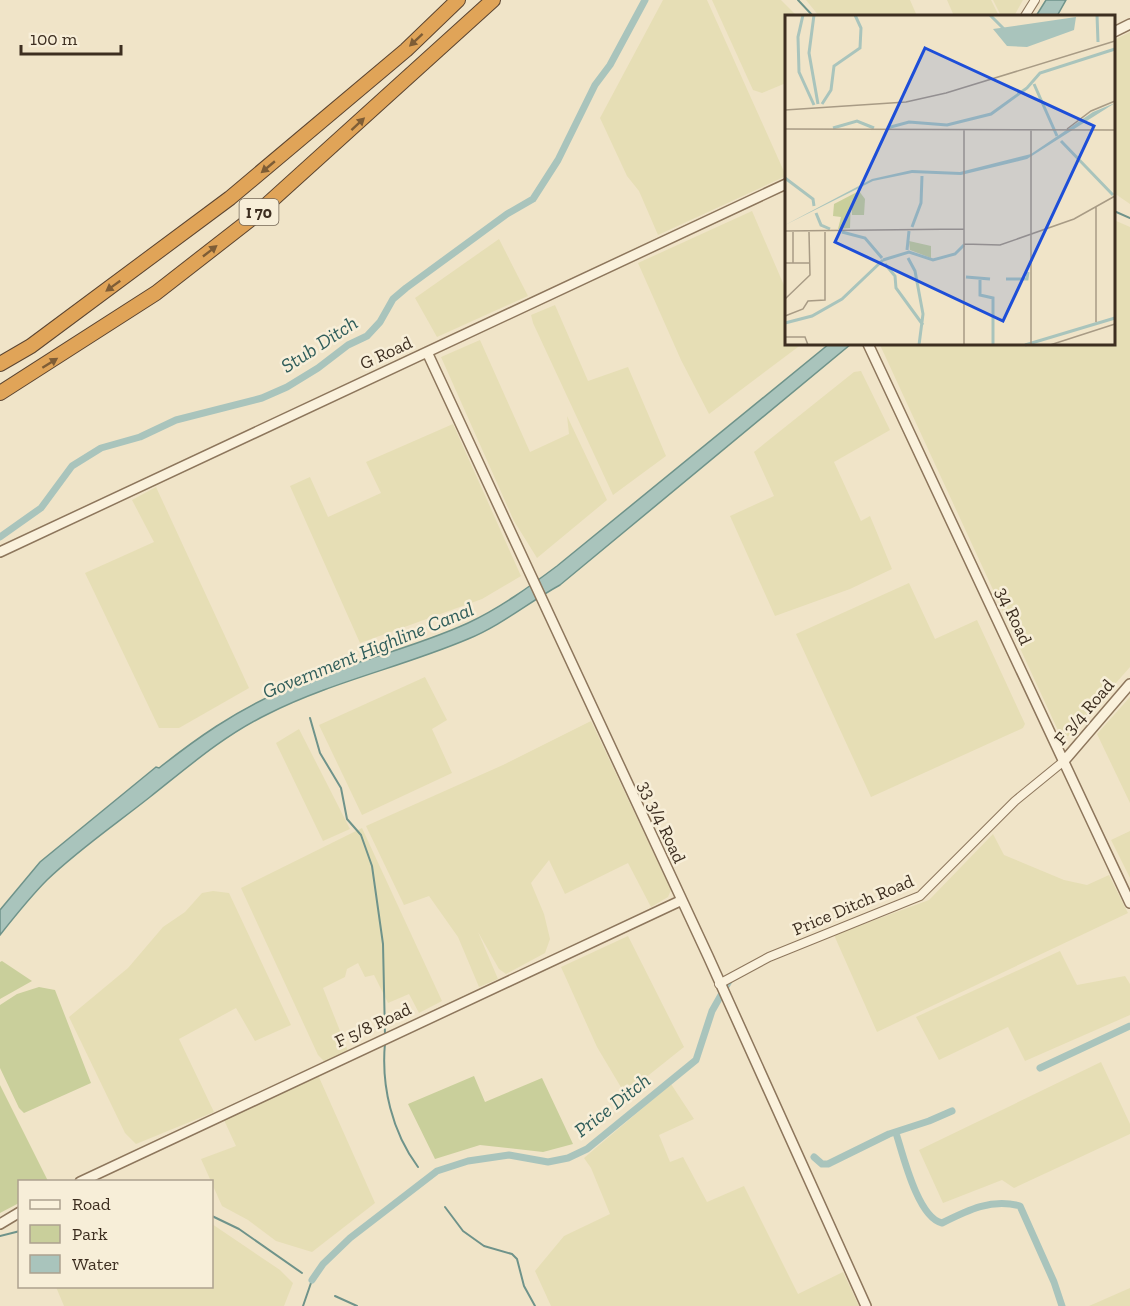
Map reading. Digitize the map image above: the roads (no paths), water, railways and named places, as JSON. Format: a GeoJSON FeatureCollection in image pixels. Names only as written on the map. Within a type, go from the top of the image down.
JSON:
{"type":"FeatureCollection","features":[{"type":"Feature","properties":{"kind":"highway","name":"I 70"},"geometry":{"type":"LineString","coordinates":[[0,364],[31,346],[230,198],[406,50],[458,0]]}},
{"type":"Feature","properties":{"kind":"highway","name":"I 70"},"geometry":{"type":"LineString","coordinates":[[0,393],[156,293],[252,219],[493,0]]}},
{"type":"Feature","properties":{"kind":"street"},"geometry":{"type":"LineString","coordinates":[[1026,15],[1035,0]]}},
{"type":"Feature","properties":{"kind":"street"},"geometry":{"type":"LineString","coordinates":[[1115,31],[1130,24]]}},
{"type":"Feature","properties":{"kind":"street","name":"G Road"},"geometry":{"type":"LineString","coordinates":[[0,552],[785,184]]}},
{"type":"Feature","properties":{"kind":"street","name":"34 Road"},"geometry":{"type":"LineString","coordinates":[[868,345],[1130,903]]}},
{"type":"Feature","properties":{"kind":"street","name":"33 3/4 Road"},"geometry":{"type":"LineString","coordinates":[[427,352],[866,1306]]}},
{"type":"Feature","properties":{"kind":"street","name":"F 3/4 Road"},"geometry":{"type":"LineString","coordinates":[[1064,762],[1130,684]]}},
{"type":"Feature","properties":{"kind":"street","name":"Price Ditch Road"},"geometry":{"type":"LineString","coordinates":[[719,984],[769,957],[920,896],[1015,801],[1064,762]]}},
{"type":"Feature","properties":{"kind":"street","name":"F 5/8 Road"},"geometry":{"type":"LineString","coordinates":[[84,1180],[680,901]]}},
{"type":"Feature","properties":{"kind":"street"},"geometry":{"type":"LineString","coordinates":[[0,1224],[18,1213]]}},
{"type":"Feature","properties":{"kind":"water"},"geometry":{"type":"Polygon","coordinates":[[[1046,0],[1066,0],[1058,15],[1037,15],[1046,0]]]}},
{"type":"Feature","properties":{"kind":"water"},"geometry":{"type":"Polygon","coordinates":[[[828,345],[850,345],[560,585],[480,633],[443,649],[292,703],[268,714],[221,742],[71,858],[41,886],[0,935],[0,910],[40,862],[156,767],[159,768],[202,736],[262,700],[302,682],[421,642],[468,623],[503,604],[557,566],[828,345]]]}},
{"type":"Feature","properties":{"kind":"waterway","name":"Stub Ditch"},"geometry":{"type":"LineString","coordinates":[[0,537],[41,508],[72,466],[101,448],[140,437],[176,420],[262,398],[287,387],[318,368],[348,345],[367,336],[380,322],[393,299],[406,288],[507,214],[533,199],[558,160],[595,85],[610,65],[645,0]]}},
{"type":"Feature","properties":{"kind":"waterway"},"geometry":{"type":"LineString","coordinates":[[798,0],[812,15]]}},
{"type":"Feature","properties":{"kind":"waterway"},"geometry":{"type":"LineString","coordinates":[[1115,211],[1130,218]]}},
{"type":"Feature","properties":{"kind":"waterway"},"geometry":{"type":"LineString","coordinates":[[310,718],[320,753],[341,788],[347,819],[361,835],[372,866],[383,944],[385,1035]]}},
{"type":"Feature","properties":{"kind":"waterway","name":"Price Ditch"},"geometry":{"type":"LineString","coordinates":[[312,1280],[323,1264],[350,1238],[437,1171],[468,1161],[509,1155],[548,1162],[568,1158],[587,1149],[696,1060],[712,1011],[729,981]]}},
{"type":"Feature","properties":{"kind":"waterway"},"geometry":{"type":"LineString","coordinates":[[1040,1068],[1130,1026]]}},
{"type":"Feature","properties":{"kind":"waterway"},"geometry":{"type":"LineString","coordinates":[[385,1043],[385,1076],[390,1108],[401,1139],[418,1167]]}},
{"type":"Feature","properties":{"kind":"waterway"},"geometry":{"type":"LineString","coordinates":[[814,1157],[822,1164],[828,1164],[889,1134],[952,1111]]}},
{"type":"Feature","properties":{"kind":"waterway"},"geometry":{"type":"LineString","coordinates":[[896,1133],[907,1170],[919,1198],[933,1219],[942,1223],[990,1204],[1020,1206],[1054,1282],[1062,1306]]}},
{"type":"Feature","properties":{"kind":"waterway"},"geometry":{"type":"LineString","coordinates":[[445,1207],[463,1231],[484,1246],[512,1254],[517,1259],[524,1286],[535,1306]]}},
{"type":"Feature","properties":{"kind":"waterway"},"geometry":{"type":"LineString","coordinates":[[213,1216],[239,1229],[302,1273]]}},
{"type":"Feature","properties":{"kind":"waterway"},"geometry":{"type":"LineString","coordinates":[[0,1236],[18,1232]]}},
{"type":"Feature","properties":{"kind":"waterway","name":"Price Ditch"},"geometry":{"type":"LineString","coordinates":[[303,1306],[312,1280]]}},
{"type":"Feature","properties":{"kind":"waterway"},"geometry":{"type":"LineString","coordinates":[[335,1296],[357,1306]]}},
{"type":"Feature","properties":{"kind":"water label","name":"Government Highline Canal"},"geometry":{"type":"Point","coordinates":[368,650]}}]}
